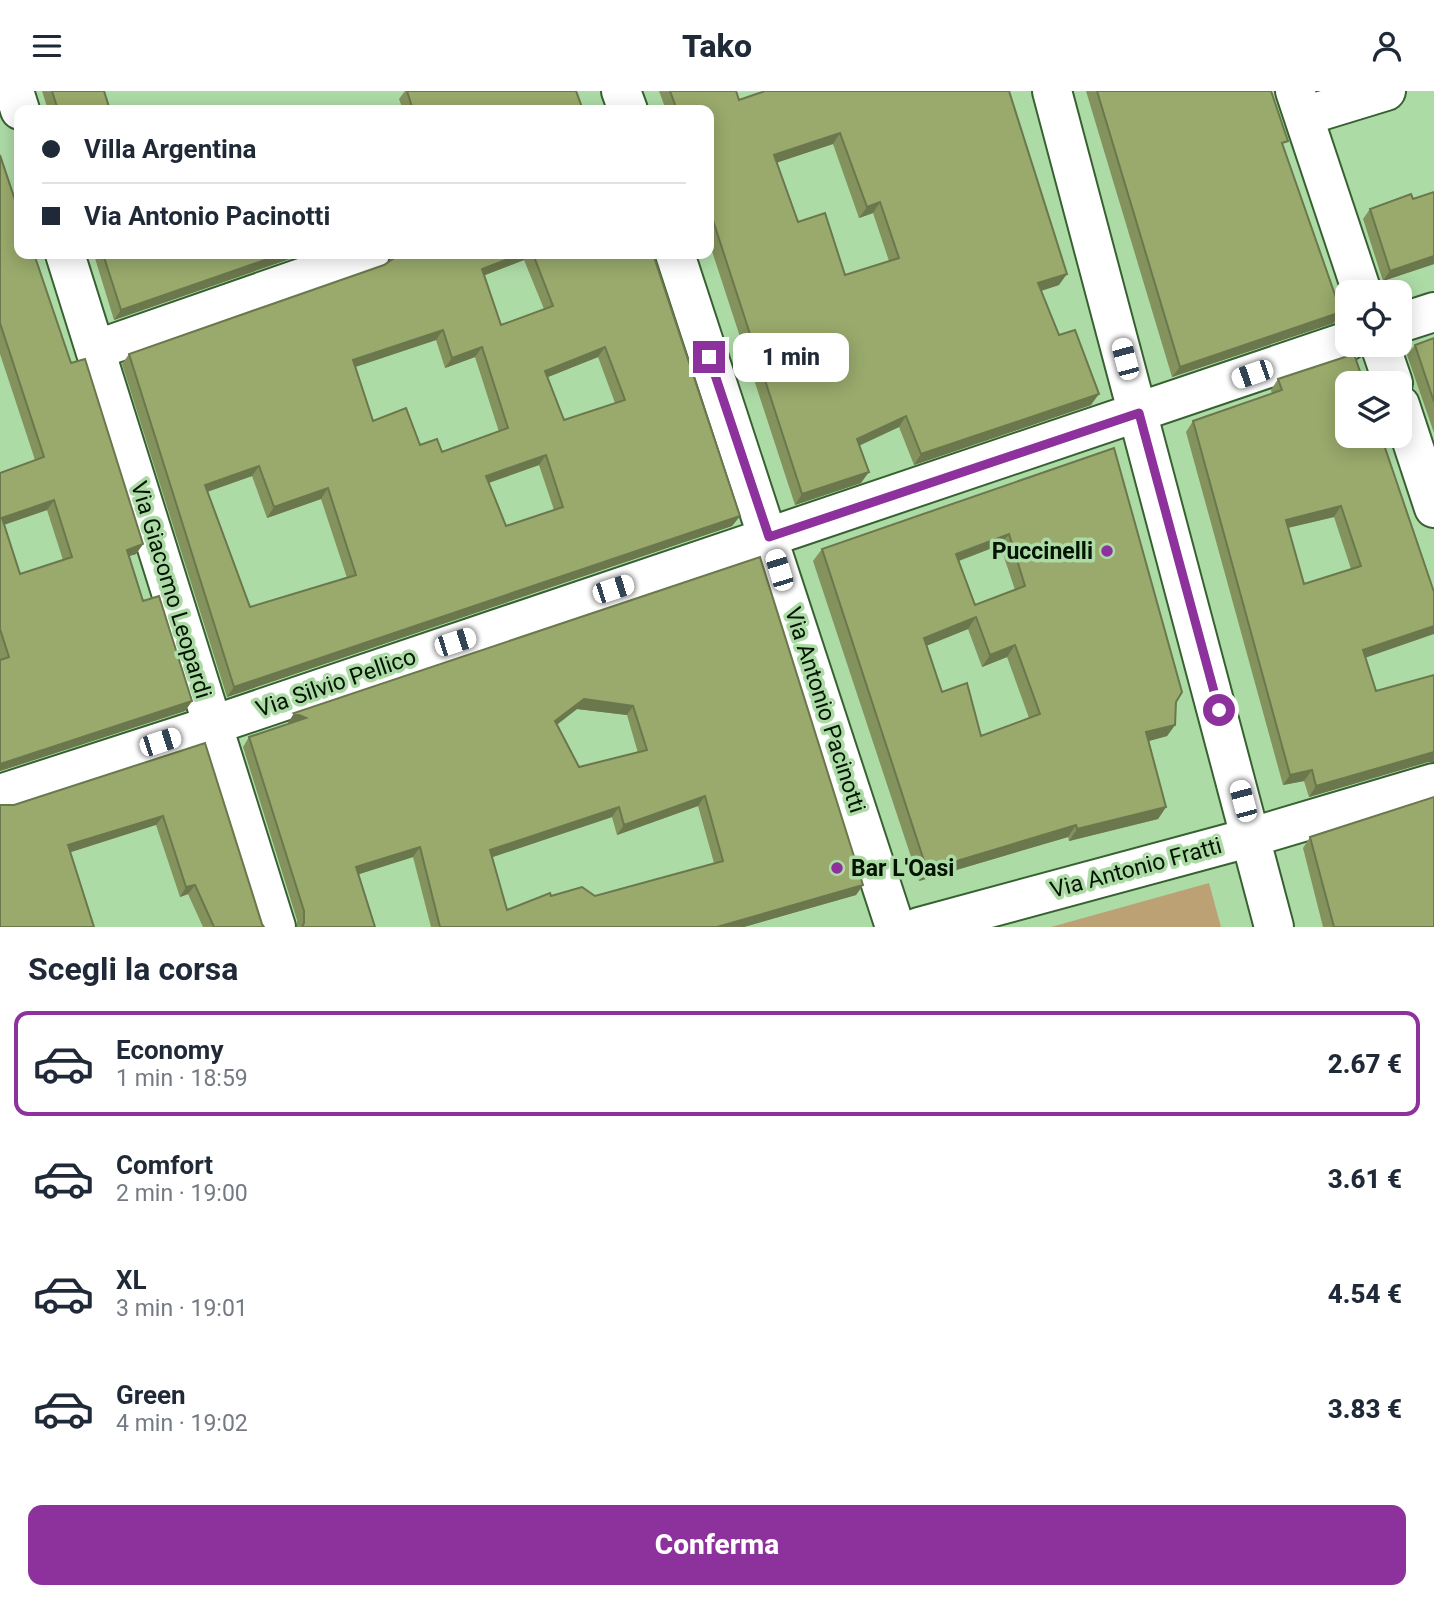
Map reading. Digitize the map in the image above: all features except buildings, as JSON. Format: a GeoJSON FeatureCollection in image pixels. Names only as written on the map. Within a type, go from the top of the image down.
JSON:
{"type":"FeatureCollection","features":[{"type":"Feature","properties":{"kind":"street"},"geometry":{"type":"LineString","coordinates":[[1052,91],[1274,927]]}},
{"type":"Feature","properties":{"kind":"street"},"geometry":{"type":"LineString","coordinates":[[1358,280],[1300,104],[1386,91]]}},
{"type":"Feature","properties":{"kind":"street","name":"Via Giacomo Leopardi"},"geometry":{"type":"LineString","coordinates":[[67,259],[276,927]]}},
{"type":"Feature","properties":{"kind":"street"},"geometry":{"type":"LineString","coordinates":[[95,350],[356,259]]}},
{"type":"Feature","properties":{"kind":"street","name":"Via Antonio Pacinotti"},"geometry":{"type":"LineString","coordinates":[[677,259],[895,927]]}},
{"type":"Feature","properties":{"kind":"street"},"geometry":{"type":"LineString","coordinates":[[1412,319],[1434,312]]}},
{"type":"Feature","properties":{"kind":"street","name":"Via Silvio Pellico"},"geometry":{"type":"LineString","coordinates":[[0,794],[213,725],[1335,345]]}},
{"type":"Feature","properties":{"kind":"street"},"geometry":{"type":"LineString","coordinates":[[1412,441],[1434,508]]}},
{"type":"Feature","properties":{"kind":"street","name":"Via Antonio Fratti"},"geometry":{"type":"LineString","coordinates":[[919,927],[1252,837],[1434,783]]}},
{"type":"Feature","properties":{"kind":"shaded area"},"geometry":{"type":"Polygon","coordinates":[[[1209,883],[1221,927],[1051,927],[1209,883]]]}},
{"type":"Feature","properties":{"kind":"place","name":"Puccinelli"},"geometry":{"type":"Point","coordinates":[1107,551]}},
{"type":"Feature","properties":{"kind":"place","name":"Bar L'Oasi"},"geometry":{"type":"Point","coordinates":[837,868]}},
{"type":"Feature","properties":{"kind":"route"},"geometry":{"type":"LineString","coordinates":[[709,357],[769,537],[1139,413],[1219,710]]}}]}
